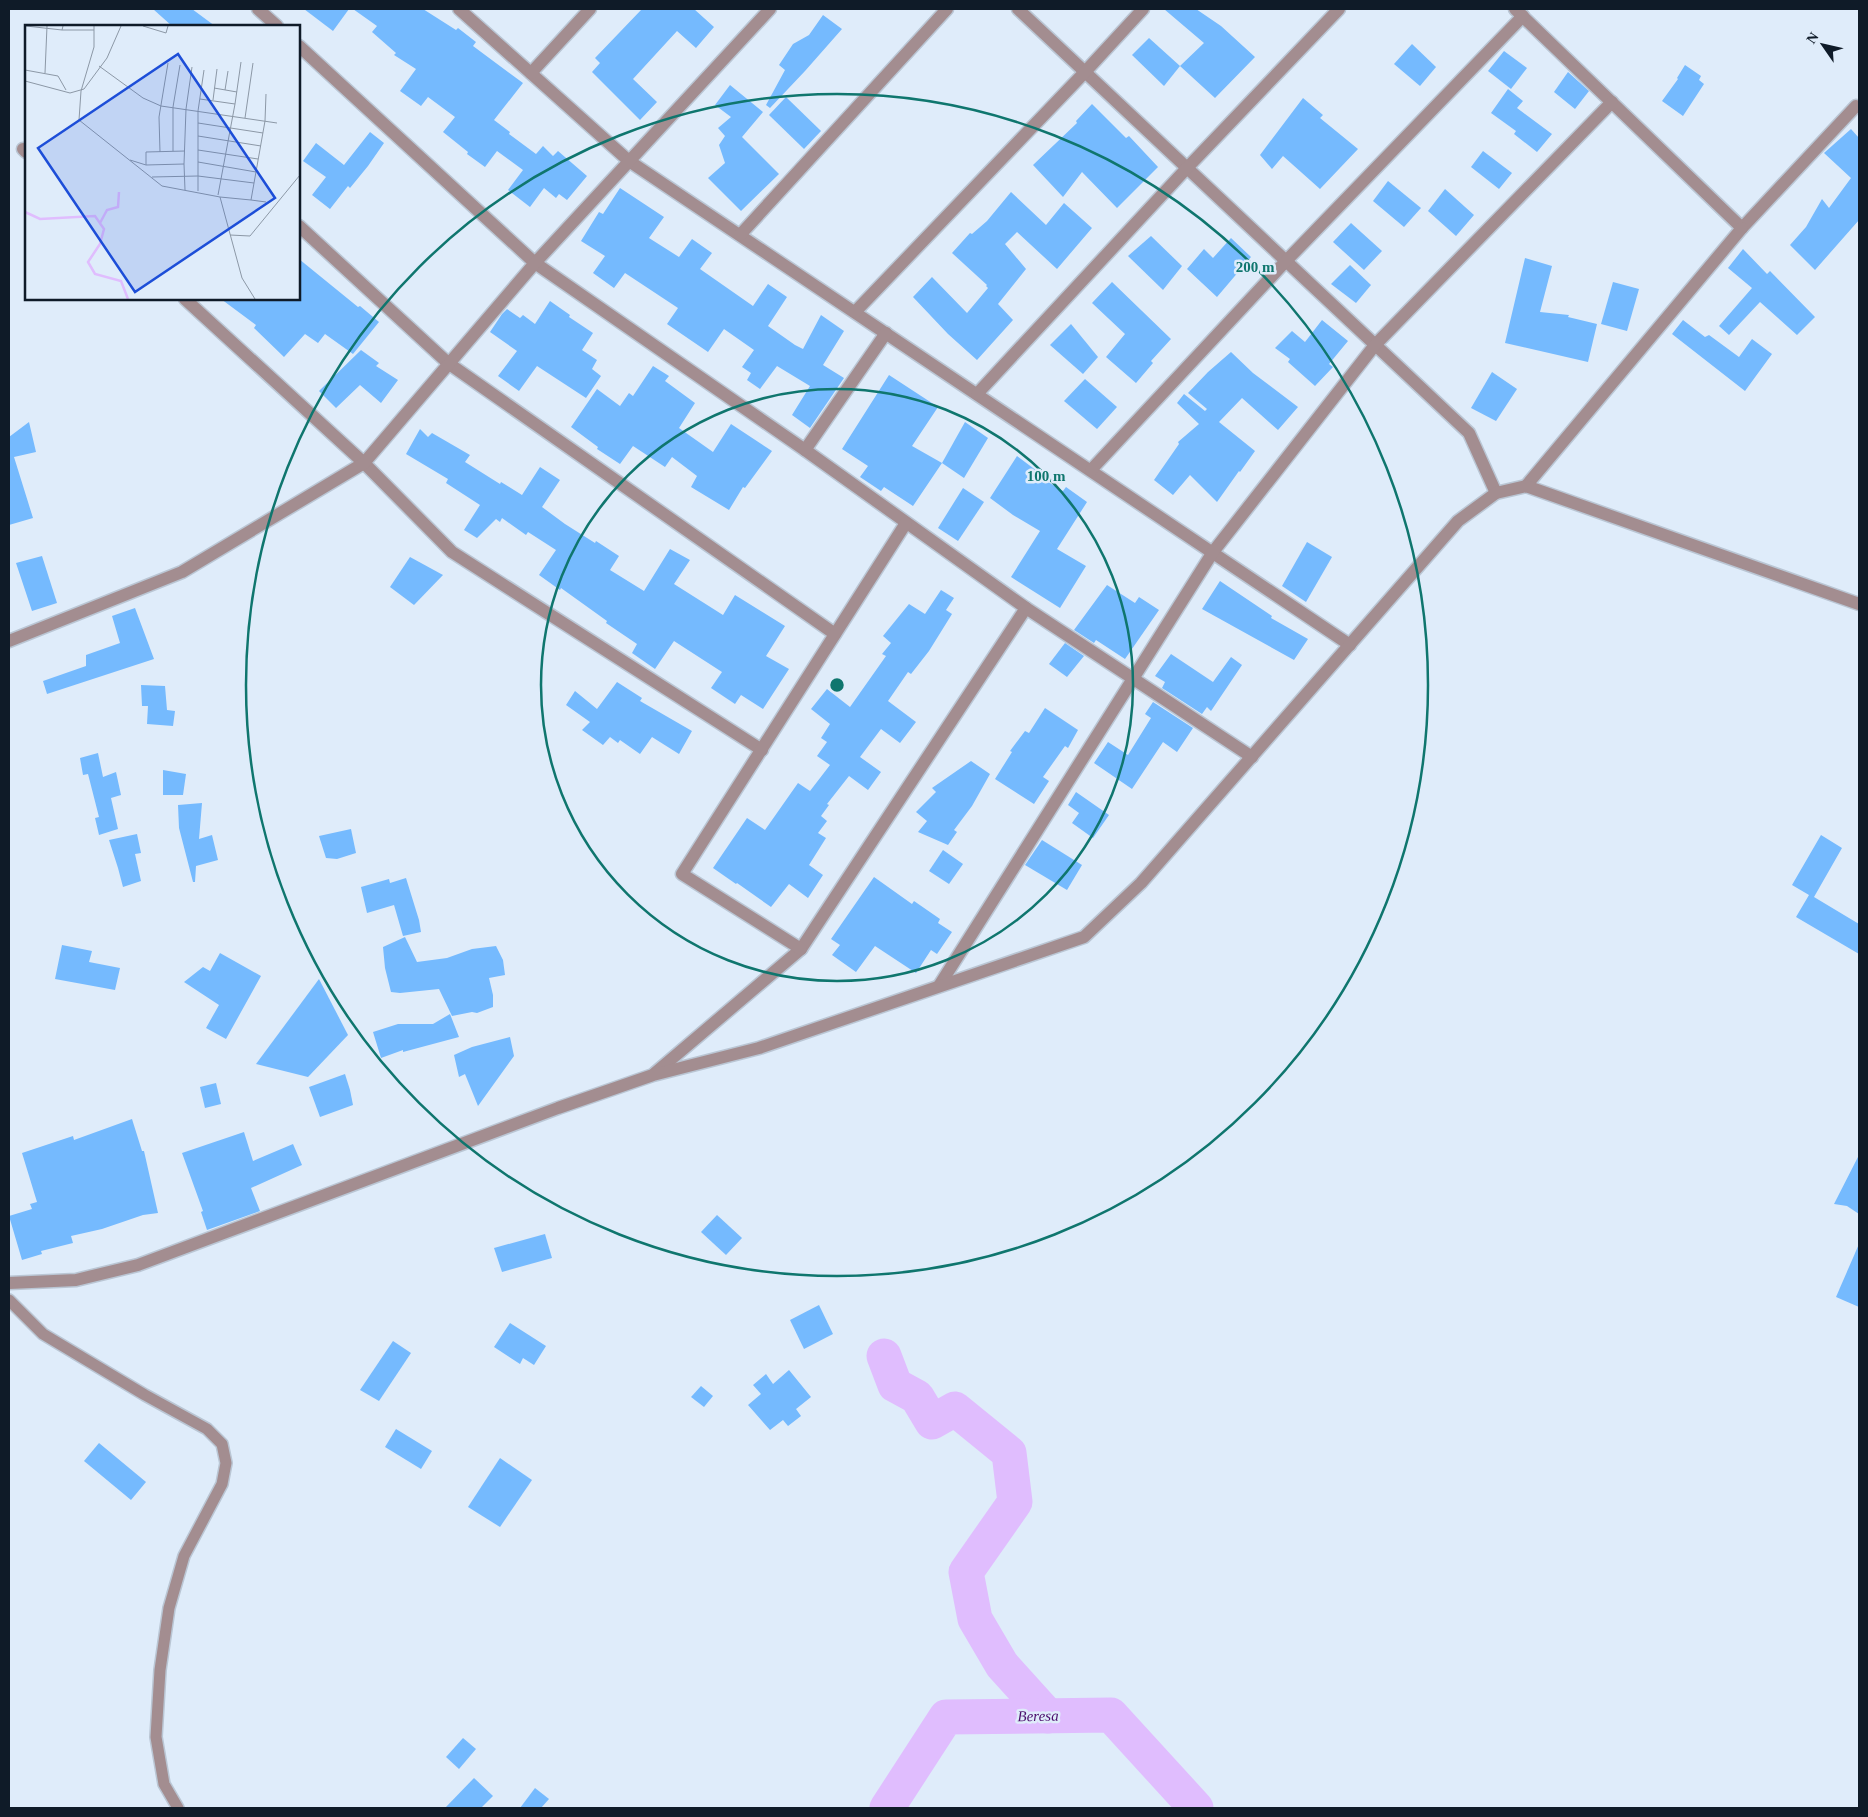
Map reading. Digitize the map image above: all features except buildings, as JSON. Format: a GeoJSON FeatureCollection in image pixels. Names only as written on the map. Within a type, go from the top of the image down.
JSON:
{"type":"FeatureCollection","features":[{"type":"Feature","properties":{"kind":"street"},"geometry":{"type":"LineString","coordinates":[[258,9],[276,25]]}},
{"type":"Feature","properties":{"kind":"street"},"geometry":{"type":"LineString","coordinates":[[459,9],[630,161],[1350,645]]}},
{"type":"Feature","properties":{"kind":"street"},"geometry":{"type":"LineString","coordinates":[[531,73],[590,9]]}},
{"type":"Feature","properties":{"kind":"street"},"geometry":{"type":"LineString","coordinates":[[9,641],[182,572],[364,463],[535,263],[770,9]]}},
{"type":"Feature","properties":{"kind":"street"},"geometry":{"type":"LineString","coordinates":[[740,235],[947,9]]}},
{"type":"Feature","properties":{"kind":"street"},"geometry":{"type":"LineString","coordinates":[[1018,9],[1469,433],[1496,493]]}},
{"type":"Feature","properties":{"kind":"street"},"geometry":{"type":"LineString","coordinates":[[855,312],[1143,9]]}},
{"type":"Feature","properties":{"kind":"street"},"geometry":{"type":"LineString","coordinates":[[977,394],[1187,168],[1339,9]]}},
{"type":"Feature","properties":{"kind":"street"},"geometry":{"type":"LineString","coordinates":[[1090,470],[1519,13],[1742,228]]}},
{"type":"Feature","properties":{"kind":"street"},"geometry":{"type":"LineString","coordinates":[[300,47],[535,263],[805,450],[1026,608],[1252,757]]}},
{"type":"Feature","properties":{"kind":"street"},"geometry":{"type":"LineString","coordinates":[[939,986],[1212,552],[1375,345],[1612,102]]}},
{"type":"Feature","properties":{"kind":"street"},"geometry":{"type":"LineString","coordinates":[[1526,486],[1742,228],[1856,106]]}},
{"type":"Feature","properties":{"kind":"street"},"geometry":{"type":"LineString","coordinates":[[300,227],[448,363],[836,634]]}},
{"type":"Feature","properties":{"kind":"street"},"geometry":{"type":"LineString","coordinates":[[186,300],[364,463],[452,552],[762,750]]}},
{"type":"Feature","properties":{"kind":"street"},"geometry":{"type":"LineString","coordinates":[[805,450],[886,333]]}},
{"type":"Feature","properties":{"kind":"street"},"geometry":{"type":"LineString","coordinates":[[9,1283],[76,1280],[138,1266],[549,1111],[653,1075],[759,1048],[1084,937],[1141,883],[1458,522],[1496,493],[1526,486],[1859,604]]}},
{"type":"Feature","properties":{"kind":"street"},"geometry":{"type":"LineString","coordinates":[[801,949],[682,874],[906,523]]}},
{"type":"Feature","properties":{"kind":"street"},"geometry":{"type":"LineString","coordinates":[[653,1075],[801,949],[1026,608]]}},
{"type":"Feature","properties":{"kind":"lane"},"geometry":{"type":"LineString","coordinates":[[9,1300],[44,1334],[145,1395],[208,1429],[222,1444],[226,1463],[222,1484],[184,1556],[170,1608],[160,1670],[156,1737],[164,1784],[178,1808]]}},
{"type":"Feature","properties":{"kind":"waterway"},"geometry":{"type":"LineString","coordinates":[[884,1356],[895,1385],[917,1397],[932,1422],[955,1409],[1009,1453],[1015,1502],[966,1572],[975,1619],[1002,1665],[1048,1716]]}},
{"type":"Feature","properties":{"kind":"waterway","name":"Beresa"},"geometry":{"type":"LineString","coordinates":[[887,1808],[946,1717],[1111,1715],[1196,1808]]}}]}
